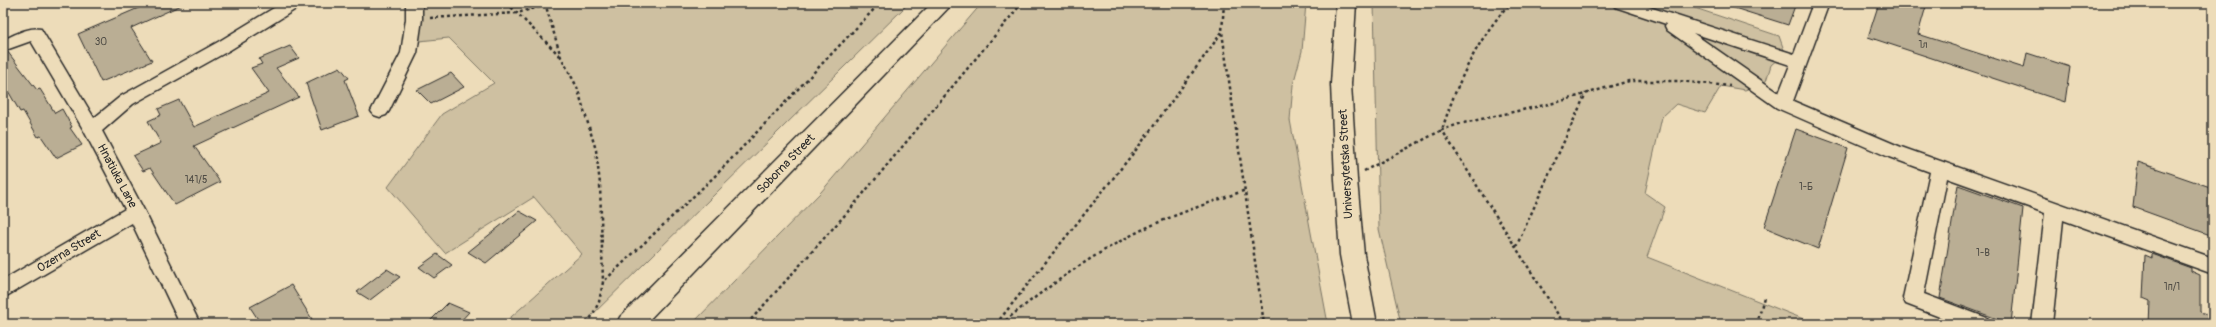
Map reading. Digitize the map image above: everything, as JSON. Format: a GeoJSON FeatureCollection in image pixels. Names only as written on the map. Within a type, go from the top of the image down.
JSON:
{"type":"FeatureCollection","features":[{"type":"Feature","properties":{"kind":"main road","name":"Soborna Street"},"geometry":{"type":"LineString","coordinates":[[629,324],[943,3]]}},
{"type":"Feature","properties":{"kind":"main road","name":"Universytetska Street"},"geometry":{"type":"LineString","coordinates":[[1346,3],[1341,84],[1346,180],[1352,255],[1365,324]]}},
{"type":"Feature","properties":{"kind":"street"},"geometry":{"type":"LineString","coordinates":[[92,129],[127,100],[224,46],[293,3]]}},
{"type":"Feature","properties":{"kind":"street"},"geometry":{"type":"LineString","coordinates":[[1621,3],[1799,62]]}},
{"type":"Feature","properties":{"kind":"street"},"geometry":{"type":"LineString","coordinates":[[1783,104],[1821,3]]}},
{"type":"Feature","properties":{"kind":"street"},"geometry":{"type":"LineString","coordinates":[[380,111],[409,53],[414,11]]}},
{"type":"Feature","properties":{"kind":"street"},"geometry":{"type":"LineString","coordinates":[[1658,15],[1783,104],[1854,135],[1940,168],[2213,266]]}},
{"type":"Feature","properties":{"kind":"street","name":"Hnatiuka Lane"},"geometry":{"type":"LineString","coordinates":[[3,46],[35,33],[92,129],[136,212],[190,324]]}},
{"type":"Feature","properties":{"kind":"street"},"geometry":{"type":"LineString","coordinates":[[1940,168],[1913,298],[1980,324]]}},
{"type":"Feature","properties":{"kind":"street"},"geometry":{"type":"LineString","coordinates":[[2042,324],[2055,209]]}},
{"type":"Feature","properties":{"kind":"street","name":"Ozerna Street"},"geometry":{"type":"LineString","coordinates":[[3,290],[82,242],[136,212]]}},
{"type":"Feature","properties":{"kind":"path"},"geometry":{"type":"LineString","coordinates":[[507,3],[561,57]]}},
{"type":"Feature","properties":{"kind":"path"},"geometry":{"type":"LineString","coordinates":[[414,11],[517,13],[554,3]]}},
{"type":"Feature","properties":{"kind":"path"},"geometry":{"type":"LineString","coordinates":[[603,282],[715,176],[880,3]]}},
{"type":"Feature","properties":{"kind":"path"},"geometry":{"type":"LineString","coordinates":[[747,324],[804,264],[899,154],[1022,3]]}},
{"type":"Feature","properties":{"kind":"path"},"geometry":{"type":"LineString","coordinates":[[1224,3],[1222,32],[1246,190],[1264,324]]}},
{"type":"Feature","properties":{"kind":"path"},"geometry":{"type":"LineString","coordinates":[[1510,3],[1494,20],[1472,54],[1453,94],[1442,130],[1564,324]]}},
{"type":"Feature","properties":{"kind":"path"},"geometry":{"type":"LineString","coordinates":[[546,4],[561,57],[578,87],[596,150],[600,184],[603,282],[599,302],[588,324]]}},
{"type":"Feature","properties":{"kind":"path"},"geometry":{"type":"LineString","coordinates":[[996,324],[1139,146],[1222,32]]}},
{"type":"Feature","properties":{"kind":"path"},"geometry":{"type":"LineString","coordinates":[[1346,180],[1442,130],[1459,124],[1518,112],[1616,84],[1641,80],[1759,87]]}},
{"type":"Feature","properties":{"kind":"path"},"geometry":{"type":"LineString","coordinates":[[1516,248],[1586,93]]}},
{"type":"Feature","properties":{"kind":"path"},"geometry":{"type":"LineString","coordinates":[[1001,324],[1041,293],[1094,256],[1133,234],[1246,190]]}},
{"type":"Feature","properties":{"kind":"path"},"geometry":{"type":"LineString","coordinates":[[1757,324],[1764,297]]}},
{"type":"Feature","properties":{"kind":"shaded area"},"geometry":{"type":"Polygon","coordinates":[[[421,3],[909,3],[583,324],[503,324],[582,254],[534,197],[445,253],[388,187],[442,114],[494,83],[449,38],[419,41],[421,3]]]}},
{"type":"Feature","properties":{"kind":"shaded area"},"geometry":{"type":"Polygon","coordinates":[[[982,3],[1306,3],[1302,51],[1293,85],[1290,120],[1328,324],[692,324],[821,192],[982,3]]]}},
{"type":"Feature","properties":{"kind":"shaded area"},"geometry":{"type":"Polygon","coordinates":[[[1374,3],[1680,3],[1779,36],[1785,53],[1771,65],[1766,81],[1745,90],[1721,86],[1705,113],[1676,104],[1662,117],[1645,193],[1665,207],[1647,257],[1816,324],[1401,324],[1379,229],[1374,3]]]}},
{"type":"Feature","properties":{"kind":"building"},"geometry":{"type":"Polygon","coordinates":[[[150,3],[186,3],[131,28],[152,61],[101,82],[78,34],[150,3]]]}},
{"type":"Feature","properties":{"kind":"building"},"geometry":{"type":"Polygon","coordinates":[[[1729,3],[1796,3],[1788,25],[1728,6],[1729,3]]]}},
{"type":"Feature","properties":{"kind":"building"},"geometry":{"type":"Polygon","coordinates":[[[1879,3],[1927,3],[1918,34],[2024,68],[2027,53],[2070,67],[2065,102],[1868,37],[1879,3]]]}},
{"type":"Feature","properties":{"kind":"building"},"geometry":{"type":"Polygon","coordinates":[[[290,46],[299,58],[276,68],[299,97],[194,146],[220,182],[175,205],[150,168],[143,171],[133,156],[161,143],[148,121],[161,115],[158,109],[179,100],[194,127],[269,93],[251,68],[262,64],[259,59],[290,46]]]}},
{"type":"Feature","properties":{"kind":"building"},"geometry":{"type":"Polygon","coordinates":[[[7,51],[37,90],[40,89],[55,113],[62,109],[72,127],[70,128],[82,145],[56,158],[41,136],[38,137],[23,111],[20,112],[3,82],[3,52],[7,51]]]}},
{"type":"Feature","properties":{"kind":"building"},"geometry":{"type":"Polygon","coordinates":[[[340,67],[349,78],[345,80],[359,116],[322,130],[306,83],[340,67]]]}},
{"type":"Feature","properties":{"kind":"building"},"geometry":{"type":"Polygon","coordinates":[[[451,73],[464,87],[431,104],[417,90],[451,73]]]}},
{"type":"Feature","properties":{"kind":"building"},"geometry":{"type":"Polygon","coordinates":[[[1796,129],[1848,148],[1818,249],[1764,227],[1796,129]]]}},
{"type":"Feature","properties":{"kind":"building"},"geometry":{"type":"Polygon","coordinates":[[[2138,162],[2213,188],[2213,236],[2133,207],[2138,162]]]}},
{"type":"Feature","properties":{"kind":"building"},"geometry":{"type":"Polygon","coordinates":[[[1958,185],[2023,208],[2011,324],[1940,298],[1958,185]]]}},
{"type":"Feature","properties":{"kind":"building"},"geometry":{"type":"Polygon","coordinates":[[[519,211],[537,221],[486,263],[468,252],[519,211]]]}},
{"type":"Feature","properties":{"kind":"building"},"geometry":{"type":"Polygon","coordinates":[[[437,254],[452,265],[434,278],[419,267],[437,254]]]}},
{"type":"Feature","properties":{"kind":"building"},"geometry":{"type":"Polygon","coordinates":[[[2152,254],[2191,268],[2191,271],[2200,275],[2200,312],[2213,316],[2213,324],[2149,324],[2150,301],[2143,298],[2145,255],[2152,258],[2152,254]]]}},
{"type":"Feature","properties":{"kind":"building"},"geometry":{"type":"Polygon","coordinates":[[[387,269],[400,277],[370,300],[357,292],[387,269]]]}},
{"type":"Feature","properties":{"kind":"building"},"geometry":{"type":"Polygon","coordinates":[[[291,285],[315,324],[261,324],[250,307],[291,285]]]}},
{"type":"Feature","properties":{"kind":"building"},"geometry":{"type":"Polygon","coordinates":[[[448,303],[469,312],[458,324],[427,324],[448,303]]]}}]}
